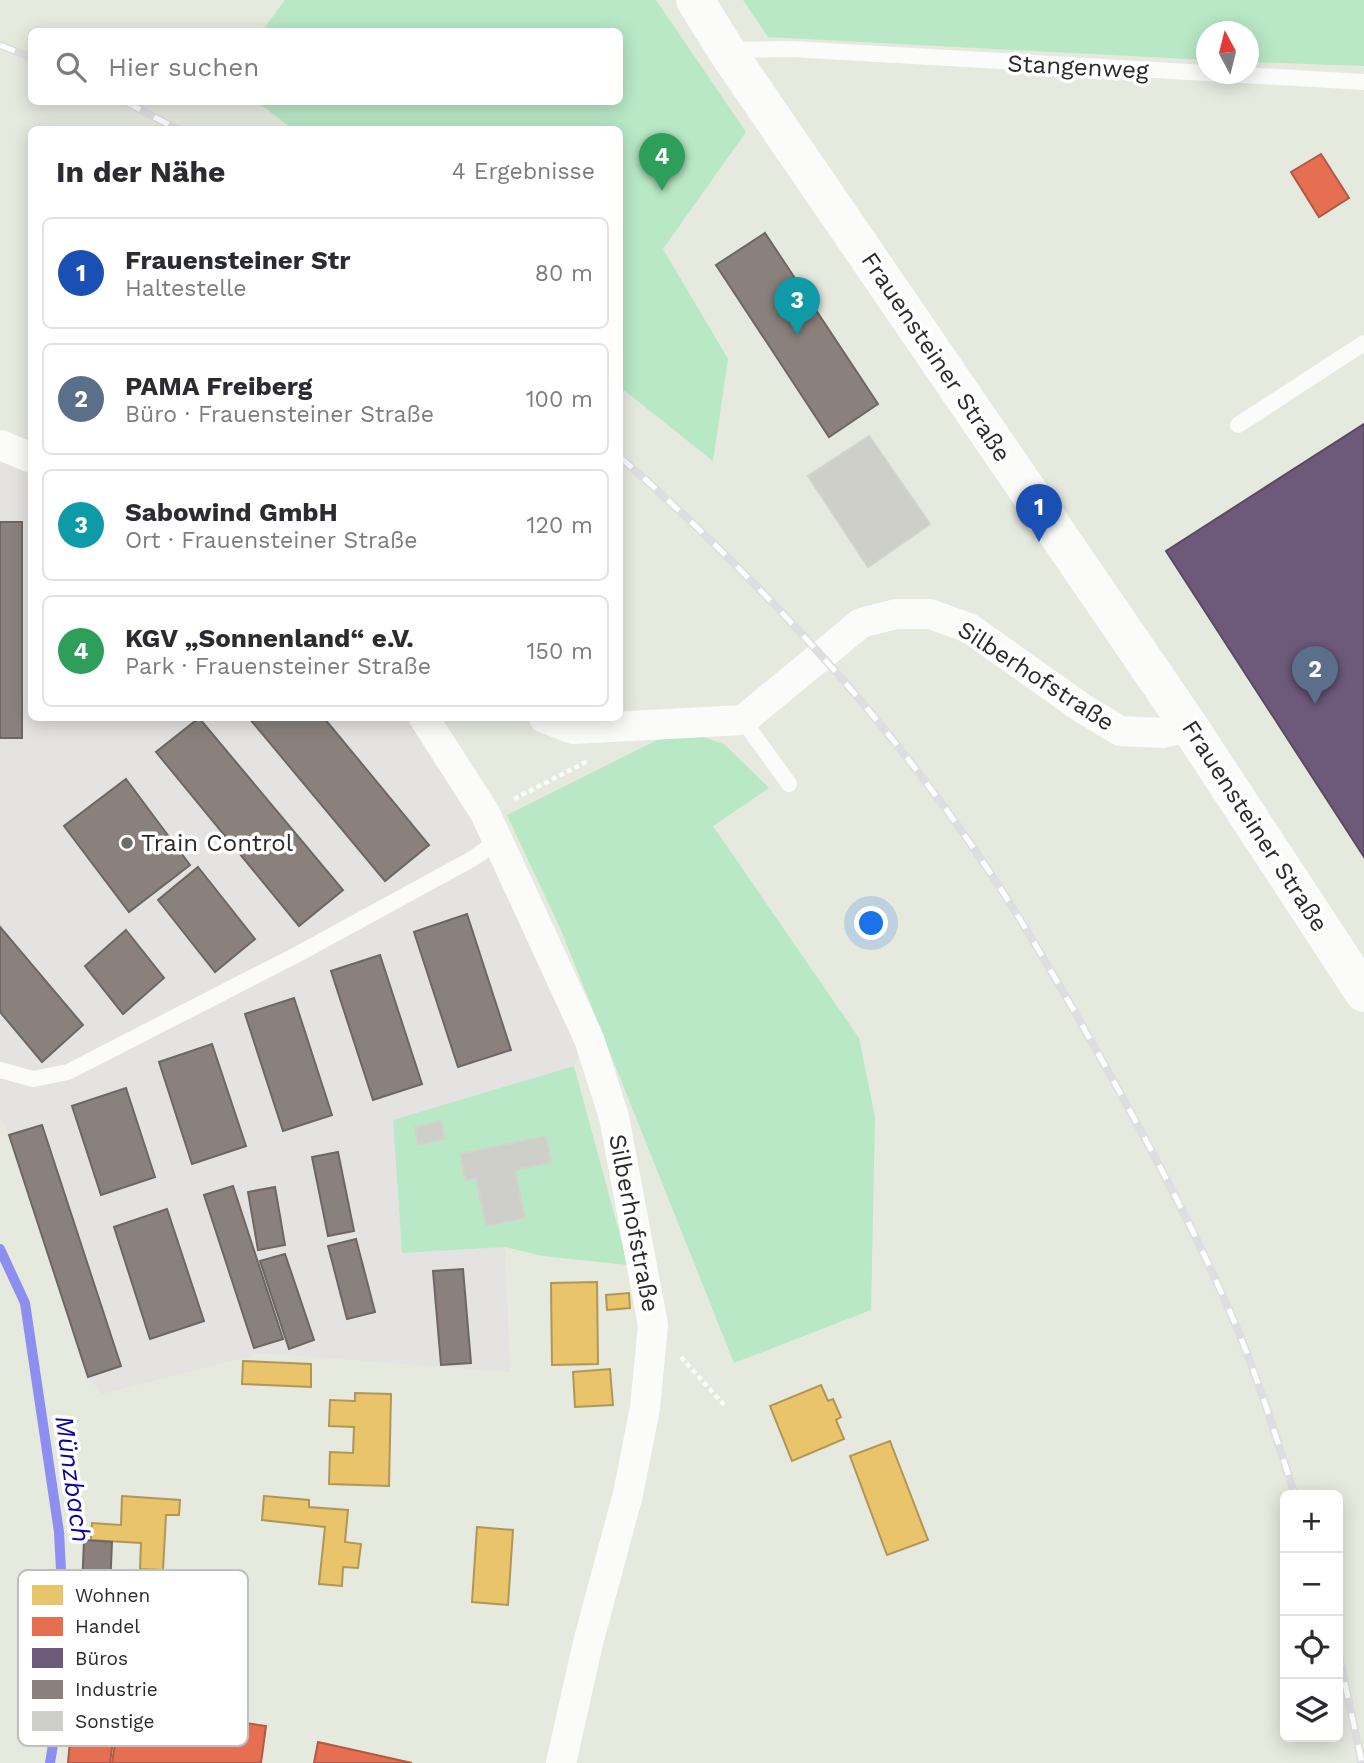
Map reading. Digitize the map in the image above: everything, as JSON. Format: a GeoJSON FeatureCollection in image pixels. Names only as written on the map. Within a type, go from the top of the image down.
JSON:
{"type":"FeatureCollection","features":[{"type":"Feature","properties":{"kind":"main road","name":"Frauensteiner Straße"},"geometry":{"type":"LineString","coordinates":[[695,0],[726,50],[1189,726],[1364,993]]}},
{"type":"Feature","properties":{"kind":"street"},"geometry":{"type":"LineString","coordinates":[[0,445],[28,456]]}},
{"type":"Feature","properties":{"kind":"street","name":"Silberhofstraße"},"geometry":{"type":"LineString","coordinates":[[743,720],[861,623],[895,614],[930,614],[969,628],[1119,731],[1163,733],[1189,726]]}},
{"type":"Feature","properties":{"kind":"street"},"geometry":{"type":"LineString","coordinates":[[552,721],[573,729],[743,720]]}},
{"type":"Feature","properties":{"kind":"street","name":"Silberhofstraße"},"geometry":{"type":"LineString","coordinates":[[426,721],[485,813],[496,842],[554,958],[589,1039],[614,1117],[653,1325],[645,1408],[628,1494],[588,1643],[561,1763]]}},
{"type":"Feature","properties":{"kind":"lane","name":"Stangenweg"},"geometry":{"type":"LineString","coordinates":[[726,50],[791,49],[1364,82]]}},
{"type":"Feature","properties":{"kind":"lane"},"geometry":{"type":"LineString","coordinates":[[1238,425],[1364,343]]}},
{"type":"Feature","properties":{"kind":"lane"},"geometry":{"type":"LineString","coordinates":[[743,720],[789,784]]}},
{"type":"Feature","properties":{"kind":"lane"},"geometry":{"type":"LineString","coordinates":[[0,1070],[33,1079],[68,1072],[298,954],[472,859],[496,842]]}},
{"type":"Feature","properties":{"kind":"path"},"geometry":{"type":"LineString","coordinates":[[485,813],[586,762],[629,727]]}},
{"type":"Feature","properties":{"kind":"path"},"geometry":{"type":"LineString","coordinates":[[653,1325],[725,1406]]}},
{"type":"Feature","properties":{"kind":"shaded area"},"geometry":{"type":"Polygon","coordinates":[[[0,445],[28,457],[28,721],[426,721],[589,1039],[574,1066],[393,1120],[402,1253],[505,1247],[510,1372],[262,1353],[102,1394],[88,1377],[10,1135],[0,1119],[0,445]]]}},
{"type":"Feature","properties":{"kind":"green space"},"geometry":{"type":"Polygon","coordinates":[[[285,0],[656,0],[746,132],[663,249],[728,359],[713,461],[623,389],[623,126],[289,126],[261,105],[623,105],[623,28],[264,28],[285,0]]]}},
{"type":"Feature","properties":{"kind":"green space"},"geometry":{"type":"Polygon","coordinates":[[[743,0],[1364,0],[1364,66],[1259,62],[1259,21],[1196,21],[1196,59],[768,37],[743,0]]]}},
{"type":"Feature","properties":{"kind":"green space"},"geometry":{"type":"Polygon","coordinates":[[[679,729],[724,744],[769,788],[713,826],[859,1038],[875,1117],[871,1310],[734,1363],[561,930],[507,815],[679,729]]]}},
{"type":"Feature","properties":{"kind":"green space"},"geometry":{"type":"Polygon","coordinates":[[[574,1066],[628,1265],[543,1256],[505,1247],[402,1253],[393,1120],[574,1066]]]}},
{"type":"Feature","properties":{"kind":"building: Wohnen"},"geometry":{"type":"Polygon","coordinates":[[[597,1282],[598,1364],[552,1365],[551,1283],[597,1282]]]}},
{"type":"Feature","properties":{"kind":"building: Wohnen"},"geometry":{"type":"Polygon","coordinates":[[[629,1293],[630,1308],[607,1310],[606,1295],[629,1293]]]}},
{"type":"Feature","properties":{"kind":"building: Wohnen"},"geometry":{"type":"Polygon","coordinates":[[[243,1361],[311,1364],[311,1387],[242,1384],[243,1361]]]}},
{"type":"Feature","properties":{"kind":"building: Wohnen"},"geometry":{"type":"Polygon","coordinates":[[[610,1369],[613,1405],[575,1407],[573,1372],[610,1369]]]}},
{"type":"Feature","properties":{"kind":"building: Wohnen"},"geometry":{"type":"Polygon","coordinates":[[[821,1385],[828,1401],[833,1399],[841,1417],[836,1420],[844,1439],[792,1461],[770,1406],[821,1385]]]}},
{"type":"Feature","properties":{"kind":"building: Wohnen"},"geometry":{"type":"Polygon","coordinates":[[[355,1393],[391,1394],[389,1486],[329,1484],[330,1452],[353,1453],[354,1427],[329,1426],[330,1400],[355,1401],[355,1393]]]}},
{"type":"Feature","properties":{"kind":"building: Wohnen"},"geometry":{"type":"Polygon","coordinates":[[[890,1441],[928,1540],[887,1555],[850,1456],[890,1441]]]}},
{"type":"Feature","properties":{"kind":"building: Wohnen"},"geometry":{"type":"Polygon","coordinates":[[[122,1496],[180,1500],[179,1515],[166,1515],[163,1570],[140,1569],[141,1543],[91,1540],[92,1523],[121,1525],[122,1496]]]}},
{"type":"Feature","properties":{"kind":"building: Wohnen"},"geometry":{"type":"Polygon","coordinates":[[[264,1496],[309,1500],[309,1507],[348,1510],[345,1542],[361,1544],[358,1568],[343,1567],[342,1586],[319,1584],[325,1527],[262,1520],[264,1496]]]}},
{"type":"Feature","properties":{"kind":"building: Wohnen"},"geometry":{"type":"Polygon","coordinates":[[[477,1527],[513,1530],[508,1605],[472,1602],[477,1527]]]}},
{"type":"Feature","properties":{"kind":"building: Handel"},"geometry":{"type":"Polygon","coordinates":[[[1321,154],[1349,198],[1319,217],[1291,172],[1321,154]]]}},
{"type":"Feature","properties":{"kind":"building: Handel"},"geometry":{"type":"Polygon","coordinates":[[[248,1723],[266,1726],[261,1763],[112,1763],[115,1746],[248,1746],[248,1723]]]}},
{"type":"Feature","properties":{"kind":"building: Handel"},"geometry":{"type":"Polygon","coordinates":[[[318,1742],[412,1763],[314,1763],[318,1742]]]}},
{"type":"Feature","properties":{"kind":"building: Handel"},"geometry":{"type":"Polygon","coordinates":[[[70,1746],[112,1746],[110,1763],[68,1763],[70,1746]]]}},
{"type":"Feature","properties":{"kind":"building: Büros"},"geometry":{"type":"Polygon","coordinates":[[[1364,424],[1364,857],[1166,551],[1364,424]]]}},
{"type":"Feature","properties":{"kind":"building: Industrie"},"geometry":{"type":"Polygon","coordinates":[[[765,233],[878,404],[829,437],[716,265],[765,233]]]}},
{"type":"Feature","properties":{"kind":"building: Industrie"},"geometry":{"type":"Polygon","coordinates":[[[0,522],[22,522],[22,738],[0,738],[0,522]]]}},
{"type":"Feature","properties":{"kind":"building: Industrie"},"geometry":{"type":"Polygon","coordinates":[[[195,721],[202,721],[343,890],[299,926],[156,752],[195,721]]]}},
{"type":"Feature","properties":{"kind":"building: Industrie"},"geometry":{"type":"Polygon","coordinates":[[[252,721],[326,721],[429,845],[385,881],[252,721]]]}},
{"type":"Feature","properties":{"kind":"building: Industrie"},"geometry":{"type":"Polygon","coordinates":[[[126,779],[190,865],[129,912],[64,826],[126,779]]]}},
{"type":"Feature","properties":{"kind":"building: Industrie"},"geometry":{"type":"Polygon","coordinates":[[[198,867],[255,939],[215,972],[158,900],[198,867]]]}},
{"type":"Feature","properties":{"kind":"building: Industrie"},"geometry":{"type":"Polygon","coordinates":[[[467,914],[511,1050],[458,1067],[414,932],[467,914]]]}},
{"type":"Feature","properties":{"kind":"building: Industrie"},"geometry":{"type":"Polygon","coordinates":[[[0,927],[83,1025],[42,1062],[0,1012],[0,927]]]}},
{"type":"Feature","properties":{"kind":"building: Industrie"},"geometry":{"type":"Polygon","coordinates":[[[126,930],[164,978],[123,1014],[85,966],[126,930]]]}},
{"type":"Feature","properties":{"kind":"building: Industrie"},"geometry":{"type":"Polygon","coordinates":[[[380,955],[422,1084],[373,1100],[331,971],[380,955]]]}},
{"type":"Feature","properties":{"kind":"building: Industrie"},"geometry":{"type":"Polygon","coordinates":[[[294,998],[332,1115],[283,1131],[245,1014],[294,998]]]}},
{"type":"Feature","properties":{"kind":"building: Industrie"},"geometry":{"type":"Polygon","coordinates":[[[212,1044],[246,1146],[192,1164],[159,1062],[212,1044]]]}},
{"type":"Feature","properties":{"kind":"building: Industrie"},"geometry":{"type":"Polygon","coordinates":[[[126,1088],[155,1177],[101,1195],[72,1106],[126,1088]]]}},
{"type":"Feature","properties":{"kind":"building: Industrie"},"geometry":{"type":"Polygon","coordinates":[[[42,1125],[121,1366],[88,1377],[9,1135],[42,1125]]]}},
{"type":"Feature","properties":{"kind":"building: Industrie"},"geometry":{"type":"Polygon","coordinates":[[[338,1152],[354,1231],[328,1236],[312,1157],[338,1152]]]}},
{"type":"Feature","properties":{"kind":"building: Industrie"},"geometry":{"type":"Polygon","coordinates":[[[233,1186],[283,1339],[254,1348],[204,1195],[233,1186]]]}},
{"type":"Feature","properties":{"kind":"building: Industrie"},"geometry":{"type":"Polygon","coordinates":[[[275,1187],[285,1245],[258,1250],[248,1192],[275,1187]]]}},
{"type":"Feature","properties":{"kind":"building: Industrie"},"geometry":{"type":"Polygon","coordinates":[[[167,1209],[204,1321],[150,1339],[114,1227],[167,1209]]]}},
{"type":"Feature","properties":{"kind":"building: Industrie"},"geometry":{"type":"Polygon","coordinates":[[[356,1239],[375,1312],[347,1319],[328,1246],[356,1239]]]}},
{"type":"Feature","properties":{"kind":"building: Industrie"},"geometry":{"type":"Polygon","coordinates":[[[285,1254],[314,1340],[289,1349],[260,1261],[285,1254]]]}},
{"type":"Feature","properties":{"kind":"building: Industrie"},"geometry":{"type":"Polygon","coordinates":[[[463,1269],[471,1363],[441,1365],[433,1271],[463,1269]]]}},
{"type":"Feature","properties":{"kind":"building: Industrie"},"geometry":{"type":"Polygon","coordinates":[[[84,1540],[112,1542],[111,1570],[83,1570],[84,1540]]]}},
{"type":"Feature","properties":{"kind":"building: Sonstige"},"geometry":{"type":"Polygon","coordinates":[[[869,436],[930,524],[868,567],[808,476],[869,436]]]}},
{"type":"Feature","properties":{"kind":"building: Sonstige"},"geometry":{"type":"Polygon","coordinates":[[[441,1121],[445,1139],[418,1145],[415,1127],[441,1121]]]}},
{"type":"Feature","properties":{"kind":"building: Sonstige"},"geometry":{"type":"Polygon","coordinates":[[[546,1136],[551,1162],[515,1170],[525,1218],[486,1226],[476,1178],[466,1180],[460,1154],[546,1136]]]}},
{"type":"Feature","properties":{"kind":"waterway","name":"Münzbach"},"geometry":{"type":"LineString","coordinates":[[0,1249],[25,1303],[59,1532],[61,1570]]}},
{"type":"Feature","properties":{"kind":"waterway","name":"Münzbach"},"geometry":{"type":"LineString","coordinates":[[50,1763],[53,1746]]}},
{"type":"Feature","properties":{"kind":"railway"},"geometry":{"type":"LineString","coordinates":[[0,45],[28,56]]}},
{"type":"Feature","properties":{"kind":"railway"},"geometry":{"type":"LineString","coordinates":[[132,105],[171,126]]}},
{"type":"Feature","properties":{"kind":"railway"},"geometry":{"type":"LineString","coordinates":[[623,460],[722,552],[819,654],[910,761],[991,874],[1090,1040],[1195,1235],[1243,1343],[1293,1490]]}},
{"type":"Feature","properties":{"kind":"railway"},"geometry":{"type":"LineString","coordinates":[[1343,1674],[1362,1763]]}},
{"type":"Feature","properties":{"kind":"place","name":"KGV „Sonnenland“ e.V."},"geometry":{"type":"Point","coordinates":[662,191]}},
{"type":"Feature","properties":{"kind":"place","name":"Sabowind GmbH"},"geometry":{"type":"Point","coordinates":[797,335]}},
{"type":"Feature","properties":{"kind":"place","name":"Frauensteiner Str"},"geometry":{"type":"Point","coordinates":[1039,542]}},
{"type":"Feature","properties":{"kind":"place","name":"PAMA Freiberg"},"geometry":{"type":"Point","coordinates":[1315,704]}},
{"type":"Feature","properties":{"kind":"place","name":"Train Control"},"geometry":{"type":"Point","coordinates":[127,843]}}]}
